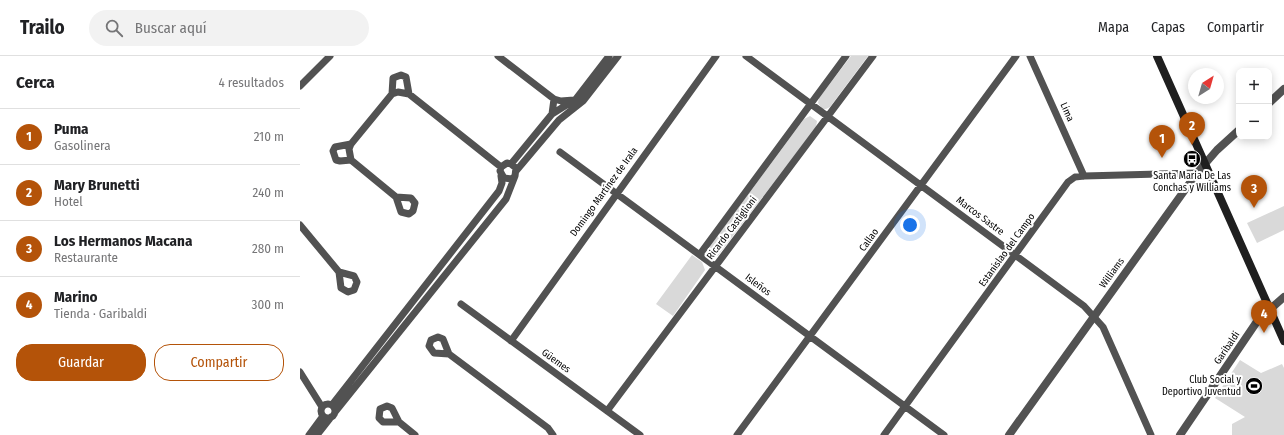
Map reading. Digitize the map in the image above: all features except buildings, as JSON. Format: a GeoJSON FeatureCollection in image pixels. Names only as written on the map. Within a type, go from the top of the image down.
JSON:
{"type":"FeatureCollection","features":[{"type":"Feature","properties":{"kind":"main road"},"geometry":{"type":"LineString","coordinates":[[1157,56],[1284,341]]}},
{"type":"Feature","properties":{"kind":"street"},"geometry":{"type":"LineString","coordinates":[[300,86],[330,56]]}},
{"type":"Feature","properties":{"kind":"street"},"geometry":{"type":"LineString","coordinates":[[498,56],[554,99],[561,101],[576,99]]}},
{"type":"Feature","properties":{"kind":"street"},"geometry":{"type":"LineString","coordinates":[[511,164],[552,114],[576,99],[610,56]]}},
{"type":"Feature","properties":{"kind":"street"},"geometry":{"type":"LineString","coordinates":[[501,176],[508,180],[516,174],[560,120],[583,102],[618,56]]}},
{"type":"Feature","properties":{"kind":"street","name":"Domingo Martínez de Irala"},"geometry":{"type":"LineString","coordinates":[[511,341],[615,194],[716,56]]}},
{"type":"Feature","properties":{"kind":"street","name":"Marcos Sastre"},"geometry":{"type":"LineString","coordinates":[[746,56],[1084,306],[1103,327],[1151,435]]}},
{"type":"Feature","properties":{"kind":"street","name":"Ricardo Castiglioni"},"geometry":{"type":"LineString","coordinates":[[700,254],[846,56]]}},
{"type":"Feature","properties":{"kind":"street","name":"Ricardo Castiglioni"},"geometry":{"type":"LineString","coordinates":[[607,411],[873,56]]}},
{"type":"Feature","properties":{"kind":"street","name":"Callao"},"geometry":{"type":"LineString","coordinates":[[737,435],[1016,56]]}},
{"type":"Feature","properties":{"kind":"street","name":"Lima"},"geometry":{"type":"LineString","coordinates":[[1030,56],[1084,176]]}},
{"type":"Feature","properties":{"kind":"street"},"geometry":{"type":"LineString","coordinates":[[392,94],[393,78],[397,75],[401,75],[406,77],[410,94]]}},
{"type":"Feature","properties":{"kind":"street"},"geometry":{"type":"LineString","coordinates":[[1272,100],[1284,89]]}},
{"type":"Feature","properties":{"kind":"street"},"geometry":{"type":"LineString","coordinates":[[396,197],[351,160],[349,148],[392,94],[398,92],[410,94],[501,167]]}},
{"type":"Feature","properties":{"kind":"street"},"geometry":{"type":"LineString","coordinates":[[552,114],[554,99]]}},
{"type":"Feature","properties":{"kind":"street","name":"Williams"},"geometry":{"type":"LineString","coordinates":[[1009,435],[1197,173],[1217,150],[1236,133]]}},
{"type":"Feature","properties":{"kind":"street"},"geometry":{"type":"LineString","coordinates":[[351,144],[335,147],[333,151],[336,160],[351,160]]}},
{"type":"Feature","properties":{"kind":"street","name":"Isleños"},"geometry":{"type":"LineString","coordinates":[[560,152],[944,435]]}},
{"type":"Feature","properties":{"kind":"street"},"geometry":{"type":"LineString","coordinates":[[308,435],[323,416],[333,412],[506,199],[516,174],[514,165],[507,163],[501,167]]}},
{"type":"Feature","properties":{"kind":"street"},"geometry":{"type":"LineString","coordinates":[[317,435],[499,191],[502,183],[501,167]]}},
{"type":"Feature","properties":{"kind":"street","name":"Estanislao del Campo"},"geometry":{"type":"LineString","coordinates":[[884,435],[1068,182],[1075,177],[1084,176],[1197,173]]}},
{"type":"Feature","properties":{"kind":"street"},"geometry":{"type":"LineString","coordinates":[[300,225],[339,272]]}},
{"type":"Feature","properties":{"kind":"street","name":"Garibaldi"},"geometry":{"type":"LineString","coordinates":[[1180,435],[1258,320],[1284,296]]}},
{"type":"Feature","properties":{"kind":"street","name":"Güemes"},"geometry":{"type":"LineString","coordinates":[[461,304],[640,435]]}},
{"type":"Feature","properties":{"kind":"street"},"geometry":{"type":"LineString","coordinates":[[449,354],[548,428],[553,435]]}},
{"type":"Feature","properties":{"kind":"street"},"geometry":{"type":"LineString","coordinates":[[300,372],[322,407],[321,413],[323,416]]}},
{"type":"Feature","properties":{"kind":"street"},"geometry":{"type":"LineString","coordinates":[[322,407],[328,404],[333,412]]}},
{"type":"Feature","properties":{"kind":"street"},"geometry":{"type":"LineString","coordinates":[[399,422],[415,435]]}},
{"type":"Feature","properties":{"kind":"shaded area"},"geometry":{"type":"Polygon","coordinates":[[[851,56],[868,56],[830,107],[822,109],[818,103],[819,98],[851,56]]]}},
{"type":"Feature","properties":{"kind":"shaded area"},"geometry":{"type":"Polygon","coordinates":[[[810,116],[817,121],[816,127],[718,256],[711,254],[710,246],[804,119],[810,116]]]}},
{"type":"Feature","properties":{"kind":"shaded area"},"geometry":{"type":"Polygon","coordinates":[[[1284,206],[1284,230],[1257,243],[1247,223],[1284,206]]]}},
{"type":"Feature","properties":{"kind":"shaded area"},"geometry":{"type":"Polygon","coordinates":[[[692,255],[702,262],[705,270],[673,316],[656,304],[692,255]]]}},
{"type":"Feature","properties":{"kind":"shaded area","name":"Club Social y Deportivo Juventud"},"geometry":{"type":"Polygon","coordinates":[[[1240,360],[1261,373],[1282,364],[1284,368],[1284,435],[1232,435],[1232,424],[1245,417],[1215,398],[1240,360]]]}},
{"type":"Feature","properties":{"kind":"place","name":"Mary Brunetti"},"geometry":{"type":"Point","coordinates":[1192,145]}},
{"type":"Feature","properties":{"kind":"place","name":"Puma"},"geometry":{"type":"Point","coordinates":[1162,158]}},
{"type":"Feature","properties":{"kind":"place","name":"Santa Maria De Las Conchas y Williams"},"geometry":{"type":"Point","coordinates":[1192,159]}},
{"type":"Feature","properties":{"kind":"place","name":"Los Hermanos Macana"},"geometry":{"type":"Point","coordinates":[1254,208]}},
{"type":"Feature","properties":{"kind":"place","name":"Marino"},"geometry":{"type":"Point","coordinates":[1264,333]}},
{"type":"Feature","properties":{"kind":"place","name":"Club Social y Deportivo Juventud"},"geometry":{"type":"Point","coordinates":[1254,386]}}]}
